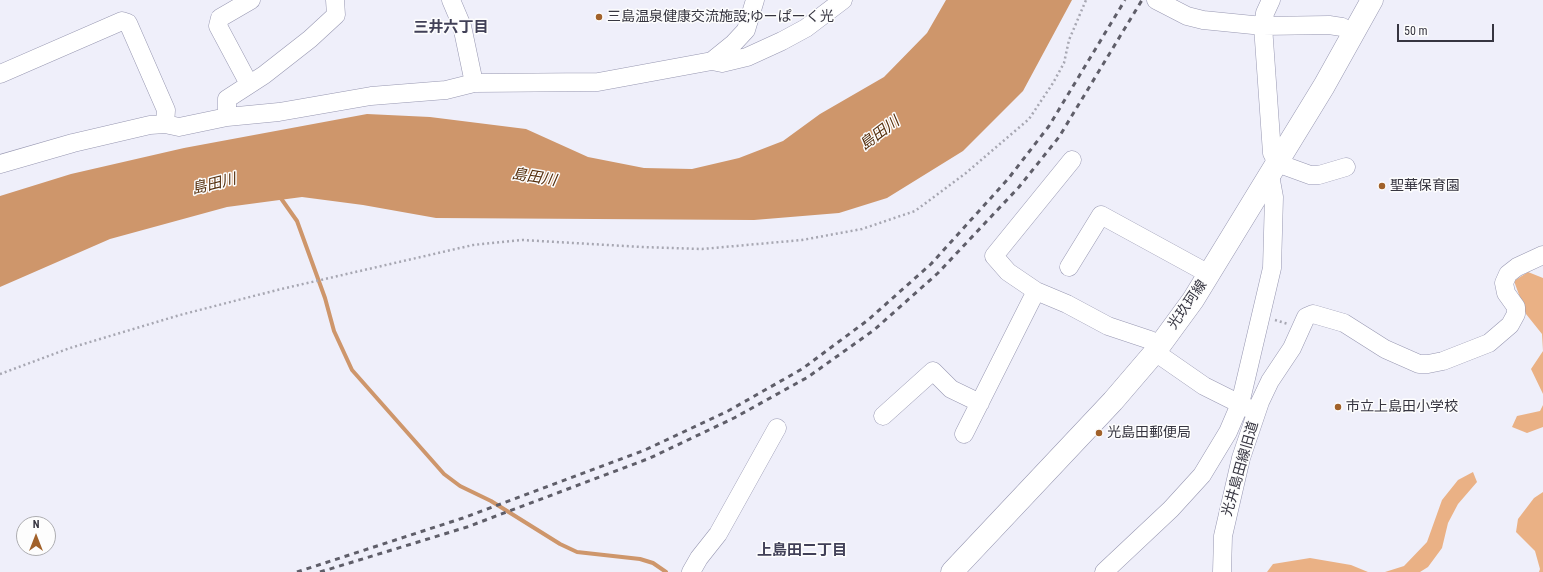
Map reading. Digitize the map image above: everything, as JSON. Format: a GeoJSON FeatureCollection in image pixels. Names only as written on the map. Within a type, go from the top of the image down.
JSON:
{"type":"FeatureCollection","features":[{"type":"Feature","properties":{"kind":"main road","name":"光玖珂線"},"geometry":{"type":"LineString","coordinates":[[952,572],[1113,401],[1157,349],[1193,300],[1324,86],[1372,0]]}},
{"type":"Feature","properties":{"kind":"street"},"geometry":{"type":"LineString","coordinates":[[249,84],[218,26],[220,18],[251,0]]}},
{"type":"Feature","properties":{"kind":"street"},"geometry":{"type":"LineString","coordinates":[[227,117],[227,99],[310,39],[336,15],[335,0]]}},
{"type":"Feature","properties":{"kind":"street"},"geometry":{"type":"LineString","coordinates":[[451,0],[462,26],[474,83]]}},
{"type":"Feature","properties":{"kind":"street"},"geometry":{"type":"LineString","coordinates":[[712,61],[733,44],[746,30],[755,0]]}},
{"type":"Feature","properties":{"kind":"street"},"geometry":{"type":"LineString","coordinates":[[0,164],[73,143],[150,125],[165,124],[179,127],[227,117],[279,112],[371,96],[446,90],[474,83],[598,82],[712,61],[722,63],[740,58],[782,41],[806,28],[843,0]]}},
{"type":"Feature","properties":{"kind":"street"},"geometry":{"type":"LineString","coordinates":[[1156,0],[1187,16],[1203,20],[1263,26],[1329,25],[1342,27],[1353,33]]}},
{"type":"Feature","properties":{"kind":"street"},"geometry":{"type":"LineString","coordinates":[[1104,572],[1171,508],[1202,475],[1228,432],[1240,404],[1262,316],[1272,268],[1274,241],[1274,169],[1263,26],[1265,13],[1271,0]]}},
{"type":"Feature","properties":{"kind":"street"},"geometry":{"type":"LineString","coordinates":[[0,74],[122,21],[128,23],[166,110],[165,124]]}},
{"type":"Feature","properties":{"kind":"street","name":"光井島田線旧道"},"geometry":{"type":"LineString","coordinates":[[1072,160],[994,256],[1008,272],[1036,291],[1067,304],[1108,326],[1150,340],[1157,349],[1204,386],[1257,412],[1235,480],[1223,536],[1222,572]]}},
{"type":"Feature","properties":{"kind":"street"},"geometry":{"type":"LineString","coordinates":[[1274,169],[1319,175],[1346,167]]}},
{"type":"Feature","properties":{"kind":"street"},"geometry":{"type":"LineString","coordinates":[[1069,267],[1101,215],[1209,274]]}},
{"type":"Feature","properties":{"kind":"street"},"geometry":{"type":"LineString","coordinates":[[1257,412],[1270,381],[1292,348],[1306,317],[1312,314],[1344,323],[1385,349],[1419,364],[1443,361],[1489,343],[1510,325],[1516,314],[1516,308],[1506,293],[1504,282],[1508,274],[1518,267],[1543,255]]}},
{"type":"Feature","properties":{"kind":"street"},"geometry":{"type":"LineString","coordinates":[[964,434],[1036,291]]}},
{"type":"Feature","properties":{"kind":"street"},"geometry":{"type":"LineString","coordinates":[[883,416],[933,371],[951,389],[980,402]]}},
{"type":"Feature","properties":{"kind":"street"},"geometry":{"type":"LineString","coordinates":[[691,572],[699,558],[718,534],[777,428]]}},
{"type":"Feature","properties":{"kind":"path"},"geometry":{"type":"LineString","coordinates":[[0,374],[70,348],[180,315],[277,290],[473,245],[522,240],[642,248],[702,249],[802,240],[862,229],[915,211],[966,173],[1029,119],[1053,83],[1064,63],[1069,40],[1086,0]]}},
{"type":"Feature","properties":{"kind":"path"},"geometry":{"type":"LineString","coordinates":[[1262,316],[1301,328]]}},
{"type":"Feature","properties":{"kind":"shaded area"},"geometry":{"type":"Polygon","coordinates":[[[1528,272],[1543,278],[1543,351],[1542,334],[1526,314],[1514,281],[1528,272]]]}},
{"type":"Feature","properties":{"kind":"shaded area"},"geometry":{"type":"Polygon","coordinates":[[[1543,351],[1543,394],[1531,369],[1543,351]]]}},
{"type":"Feature","properties":{"kind":"shaded area"},"geometry":{"type":"Polygon","coordinates":[[[1543,405],[1543,427],[1527,433],[1512,427],[1517,416],[1540,411],[1543,405]]]}},
{"type":"Feature","properties":{"kind":"shaded area"},"geometry":{"type":"Polygon","coordinates":[[[1473,472],[1477,482],[1458,504],[1448,523],[1442,548],[1428,567],[1420,572],[1385,572],[1404,566],[1427,542],[1442,500],[1458,480],[1473,472]]]}},
{"type":"Feature","properties":{"kind":"shaded area"},"geometry":{"type":"Polygon","coordinates":[[[1543,492],[1543,572],[1539,572],[1540,569],[1535,551],[1516,532],[1518,519],[1534,498],[1543,492]]]}},
{"type":"Feature","properties":{"kind":"shaded area"},"geometry":{"type":"Polygon","coordinates":[[[1310,558],[1351,565],[1368,572],[1267,572],[1273,564],[1310,558]]]}},
{"type":"Feature","properties":{"kind":"water","name":"島田川"},"geometry":{"type":"Polygon","coordinates":[[[946,0],[1072,0],[1023,91],[963,151],[887,198],[839,213],[754,220],[436,218],[363,205],[302,197],[227,207],[110,239],[0,287],[0,196],[71,174],[184,148],[367,114],[430,117],[526,129],[588,157],[644,168],[692,169],[739,158],[783,141],[820,114],[884,77],[927,33],[946,0]]]}},
{"type":"Feature","properties":{"kind":"waterway"},"geometry":{"type":"LineString","coordinates":[[280,197],[297,221],[325,298],[334,331],[352,370],[444,474],[460,486],[491,501],[560,544],[577,552],[640,559],[653,563],[666,572]]}},
{"type":"Feature","properties":{"kind":"railway"},"geometry":{"type":"LineString","coordinates":[[297,572],[463,518],[645,450],[728,411],[802,369],[868,320],[931,264],[1008,179],[1049,126],[1125,0]]}},
{"type":"Feature","properties":{"kind":"railway"},"geometry":{"type":"LineString","coordinates":[[320,572],[467,527],[650,458],[734,418],[808,377],[874,330],[938,273],[1019,187],[1059,137],[1142,0]]}},
{"type":"Feature","properties":{"kind":"place","name":"三島温泉健康交流施設;ゆーぱーく光"},"geometry":{"type":"Point","coordinates":[599,17]}},
{"type":"Feature","properties":{"kind":"place","name":"聖華保育園"},"geometry":{"type":"Point","coordinates":[1382,186]}},
{"type":"Feature","properties":{"kind":"place","name":"市立上島田小学校"},"geometry":{"type":"Point","coordinates":[1338,407]}},
{"type":"Feature","properties":{"kind":"place","name":"光島田郵便局"},"geometry":{"type":"Point","coordinates":[1099,433]}},
{"type":"Feature","properties":{"kind":"district","name":"三井六丁目"},"geometry":{"type":"Point","coordinates":[451,28]}},
{"type":"Feature","properties":{"kind":"district","name":"上島田二丁目"},"geometry":{"type":"Point","coordinates":[802,551]}}]}
